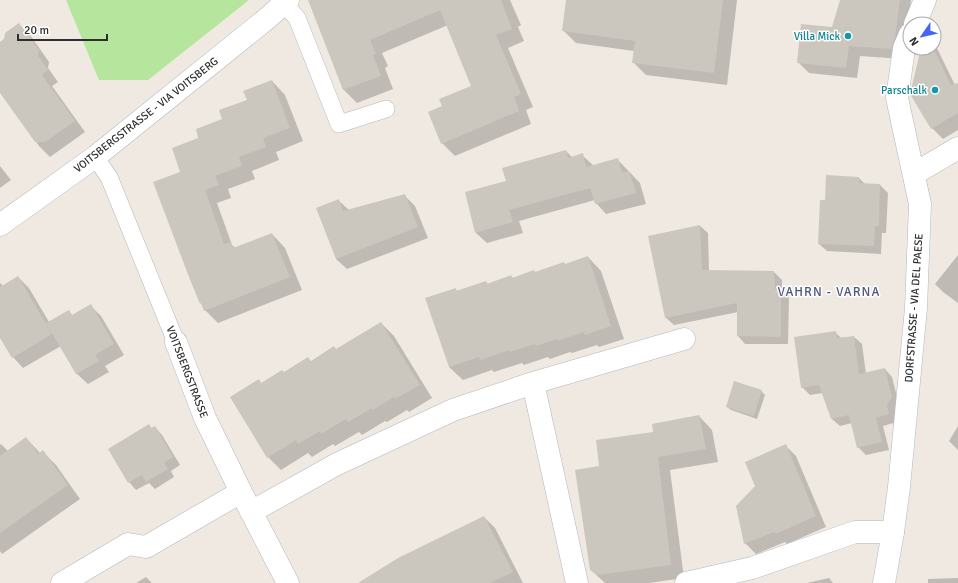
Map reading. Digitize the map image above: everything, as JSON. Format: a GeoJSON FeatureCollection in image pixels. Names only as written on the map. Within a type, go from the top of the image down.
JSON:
{"type":"FeatureCollection","features":[{"type":"Feature","properties":{"kind":"street"},"geometry":{"type":"LineString","coordinates":[[918,16],[925,0]]}},
{"type":"Feature","properties":{"kind":"street","name":"VOITSBERGSTRASSE - VIA VOITSBERG"},"geometry":{"type":"LineString","coordinates":[[0,225],[95,157],[286,2]]}},
{"type":"Feature","properties":{"kind":"street","name":"DORFSTRASSE - VIA DEL PAESE"},"geometry":{"type":"LineString","coordinates":[[884,583],[899,487],[916,308],[920,204],[897,98],[903,56]]}},
{"type":"Feature","properties":{"kind":"street"},"geometry":{"type":"LineString","coordinates":[[914,174],[958,148]]}},
{"type":"Feature","properties":{"kind":"street"},"geometry":{"type":"LineString","coordinates":[[251,512],[338,464],[453,410],[533,383],[684,339]]}},
{"type":"Feature","properties":{"kind":"street","name":"VOITSBERGSTRASSE"},"geometry":{"type":"LineString","coordinates":[[176,342],[205,418],[288,583]]}},
{"type":"Feature","properties":{"kind":"street"},"geometry":{"type":"LineString","coordinates":[[533,383],[577,583]]}},
{"type":"Feature","properties":{"kind":"street"},"geometry":{"type":"LineString","coordinates":[[62,583],[128,544],[146,547],[241,492]]}},
{"type":"Feature","properties":{"kind":"street"},"geometry":{"type":"LineString","coordinates":[[686,583],[752,568],[855,532],[893,532]]}},
{"type":"Feature","properties":{"kind":"lane"},"geometry":{"type":"LineString","coordinates":[[286,2],[297,18],[339,124],[386,109]]}},
{"type":"Feature","properties":{"kind":"lane","name":"VOITSBERGSTRASSE"},"geometry":{"type":"LineString","coordinates":[[95,157],[109,177],[176,342]]}},
{"type":"Feature","properties":{"kind":"green space"},"geometry":{"type":"Polygon","coordinates":[[[66,0],[249,0],[148,80],[99,80],[66,0]]]}},
{"type":"Feature","properties":{"kind":"building"},"geometry":{"type":"Polygon","coordinates":[[[308,0],[501,0],[512,29],[496,35],[521,94],[514,97],[519,111],[441,144],[428,112],[442,106],[439,99],[471,86],[440,10],[370,40],[376,54],[373,55],[381,76],[343,90],[308,0]]]}},
{"type":"Feature","properties":{"kind":"building"},"geometry":{"type":"Polygon","coordinates":[[[566,0],[723,0],[714,73],[632,63],[635,41],[562,31],[566,0]]]}},
{"type":"Feature","properties":{"kind":"building","name":"Villa Mick"},"geometry":{"type":"Polygon","coordinates":[[[840,0],[900,0],[895,37],[891,49],[849,46],[846,68],[797,63],[801,24],[832,27],[840,0]]]}},
{"type":"Feature","properties":{"kind":"building"},"geometry":{"type":"Polygon","coordinates":[[[19,23],[39,50],[38,56],[48,70],[42,75],[75,121],[45,142],[35,142],[0,93],[0,42],[4,39],[5,33],[19,23]]]}},
{"type":"Feature","properties":{"kind":"building","name":"Parschalk"},"geometry":{"type":"Polygon","coordinates":[[[919,56],[937,56],[951,85],[958,83],[958,113],[931,129],[910,94],[919,56]]]}},
{"type":"Feature","properties":{"kind":"building"},"geometry":{"type":"Polygon","coordinates":[[[272,80],[290,128],[263,138],[266,147],[239,157],[242,166],[215,176],[219,185],[205,190],[224,244],[230,242],[233,248],[272,233],[290,277],[204,311],[189,277],[153,182],[180,172],[172,148],[198,138],[196,129],[222,119],[219,110],[247,100],[243,91],[272,80]]]}},
{"type":"Feature","properties":{"kind":"building"},"geometry":{"type":"Polygon","coordinates":[[[566,150],[568,158],[583,153],[586,167],[618,158],[622,173],[629,171],[636,193],[595,204],[590,188],[509,210],[513,222],[475,233],[465,192],[506,181],[502,168],[566,150]]]}},
{"type":"Feature","properties":{"kind":"building"},"geometry":{"type":"Polygon","coordinates":[[[826,175],[859,177],[859,183],[880,184],[879,226],[875,226],[874,246],[818,244],[820,200],[825,200],[826,175]]]}},
{"type":"Feature","properties":{"kind":"building"},"geometry":{"type":"Polygon","coordinates":[[[405,194],[418,227],[336,259],[316,208],[339,199],[343,211],[405,194]]]}},
{"type":"Feature","properties":{"kind":"building"},"geometry":{"type":"Polygon","coordinates":[[[700,225],[702,270],[774,271],[775,289],[781,290],[781,337],[737,336],[737,303],[665,318],[648,236],[700,225]]]}},
{"type":"Feature","properties":{"kind":"building"},"geometry":{"type":"Polygon","coordinates":[[[588,256],[611,326],[585,335],[584,332],[558,341],[557,339],[536,346],[535,344],[510,352],[510,350],[480,360],[479,357],[449,367],[425,298],[456,288],[456,291],[486,281],[487,284],[511,275],[512,278],[534,270],[535,272],[588,256]]]}},
{"type":"Feature","properties":{"kind":"building"},"geometry":{"type":"Polygon","coordinates":[[[18,276],[52,334],[12,358],[0,338],[0,287],[18,276]]]}},
{"type":"Feature","properties":{"kind":"building"},"geometry":{"type":"Polygon","coordinates":[[[91,304],[114,344],[95,355],[99,361],[76,374],[46,323],[69,310],[72,315],[91,304]]]}},
{"type":"Feature","properties":{"kind":"building"},"geometry":{"type":"Polygon","coordinates":[[[381,322],[420,385],[395,399],[394,397],[373,410],[372,408],[348,422],[346,419],[321,434],[320,431],[298,444],[296,440],[267,458],[230,397],[259,379],[261,383],[282,370],[284,372],[308,357],[311,361],[334,346],[336,349],[381,322]]]}},
{"type":"Feature","properties":{"kind":"building"},"geometry":{"type":"Polygon","coordinates":[[[836,331],[837,338],[854,336],[859,374],[885,368],[892,397],[887,405],[889,414],[876,418],[882,442],[857,448],[849,415],[831,419],[819,385],[801,388],[794,337],[836,331]]]}},
{"type":"Feature","properties":{"kind":"building"},"geometry":{"type":"Polygon","coordinates":[[[734,381],[762,390],[754,416],[726,407],[734,381]]]}},
{"type":"Feature","properties":{"kind":"building"},"geometry":{"type":"Polygon","coordinates":[[[699,415],[706,449],[658,457],[671,565],[598,575],[590,570],[575,470],[599,466],[596,440],[653,432],[652,424],[699,415]]]}},
{"type":"Feature","properties":{"kind":"building"},"geometry":{"type":"Polygon","coordinates":[[[149,424],[151,428],[155,426],[173,457],[164,463],[168,469],[146,482],[142,475],[128,483],[108,449],[149,424]]]}},
{"type":"Feature","properties":{"kind":"building"},"geometry":{"type":"Polygon","coordinates":[[[26,437],[38,454],[43,450],[68,485],[0,533],[0,456],[26,437]]]}},
{"type":"Feature","properties":{"kind":"building"},"geometry":{"type":"Polygon","coordinates":[[[786,444],[816,516],[776,534],[774,532],[744,544],[736,506],[755,486],[745,462],[786,444]]]}},
{"type":"Feature","properties":{"kind":"building"},"geometry":{"type":"Polygon","coordinates":[[[484,516],[513,572],[490,583],[358,583],[398,558],[484,516]]]}},
{"type":"Feature","properties":{"kind":"place","name":"Villa Mick"},"geometry":{"type":"Point","coordinates":[848,36]}},
{"type":"Feature","properties":{"kind":"place","name":"Parschalk"},"geometry":{"type":"Point","coordinates":[935,90]}},
{"type":"Feature","properties":{"kind":"district","name":"VAHRN - VARNA"},"geometry":{"type":"Point","coordinates":[829,292]}}]}
